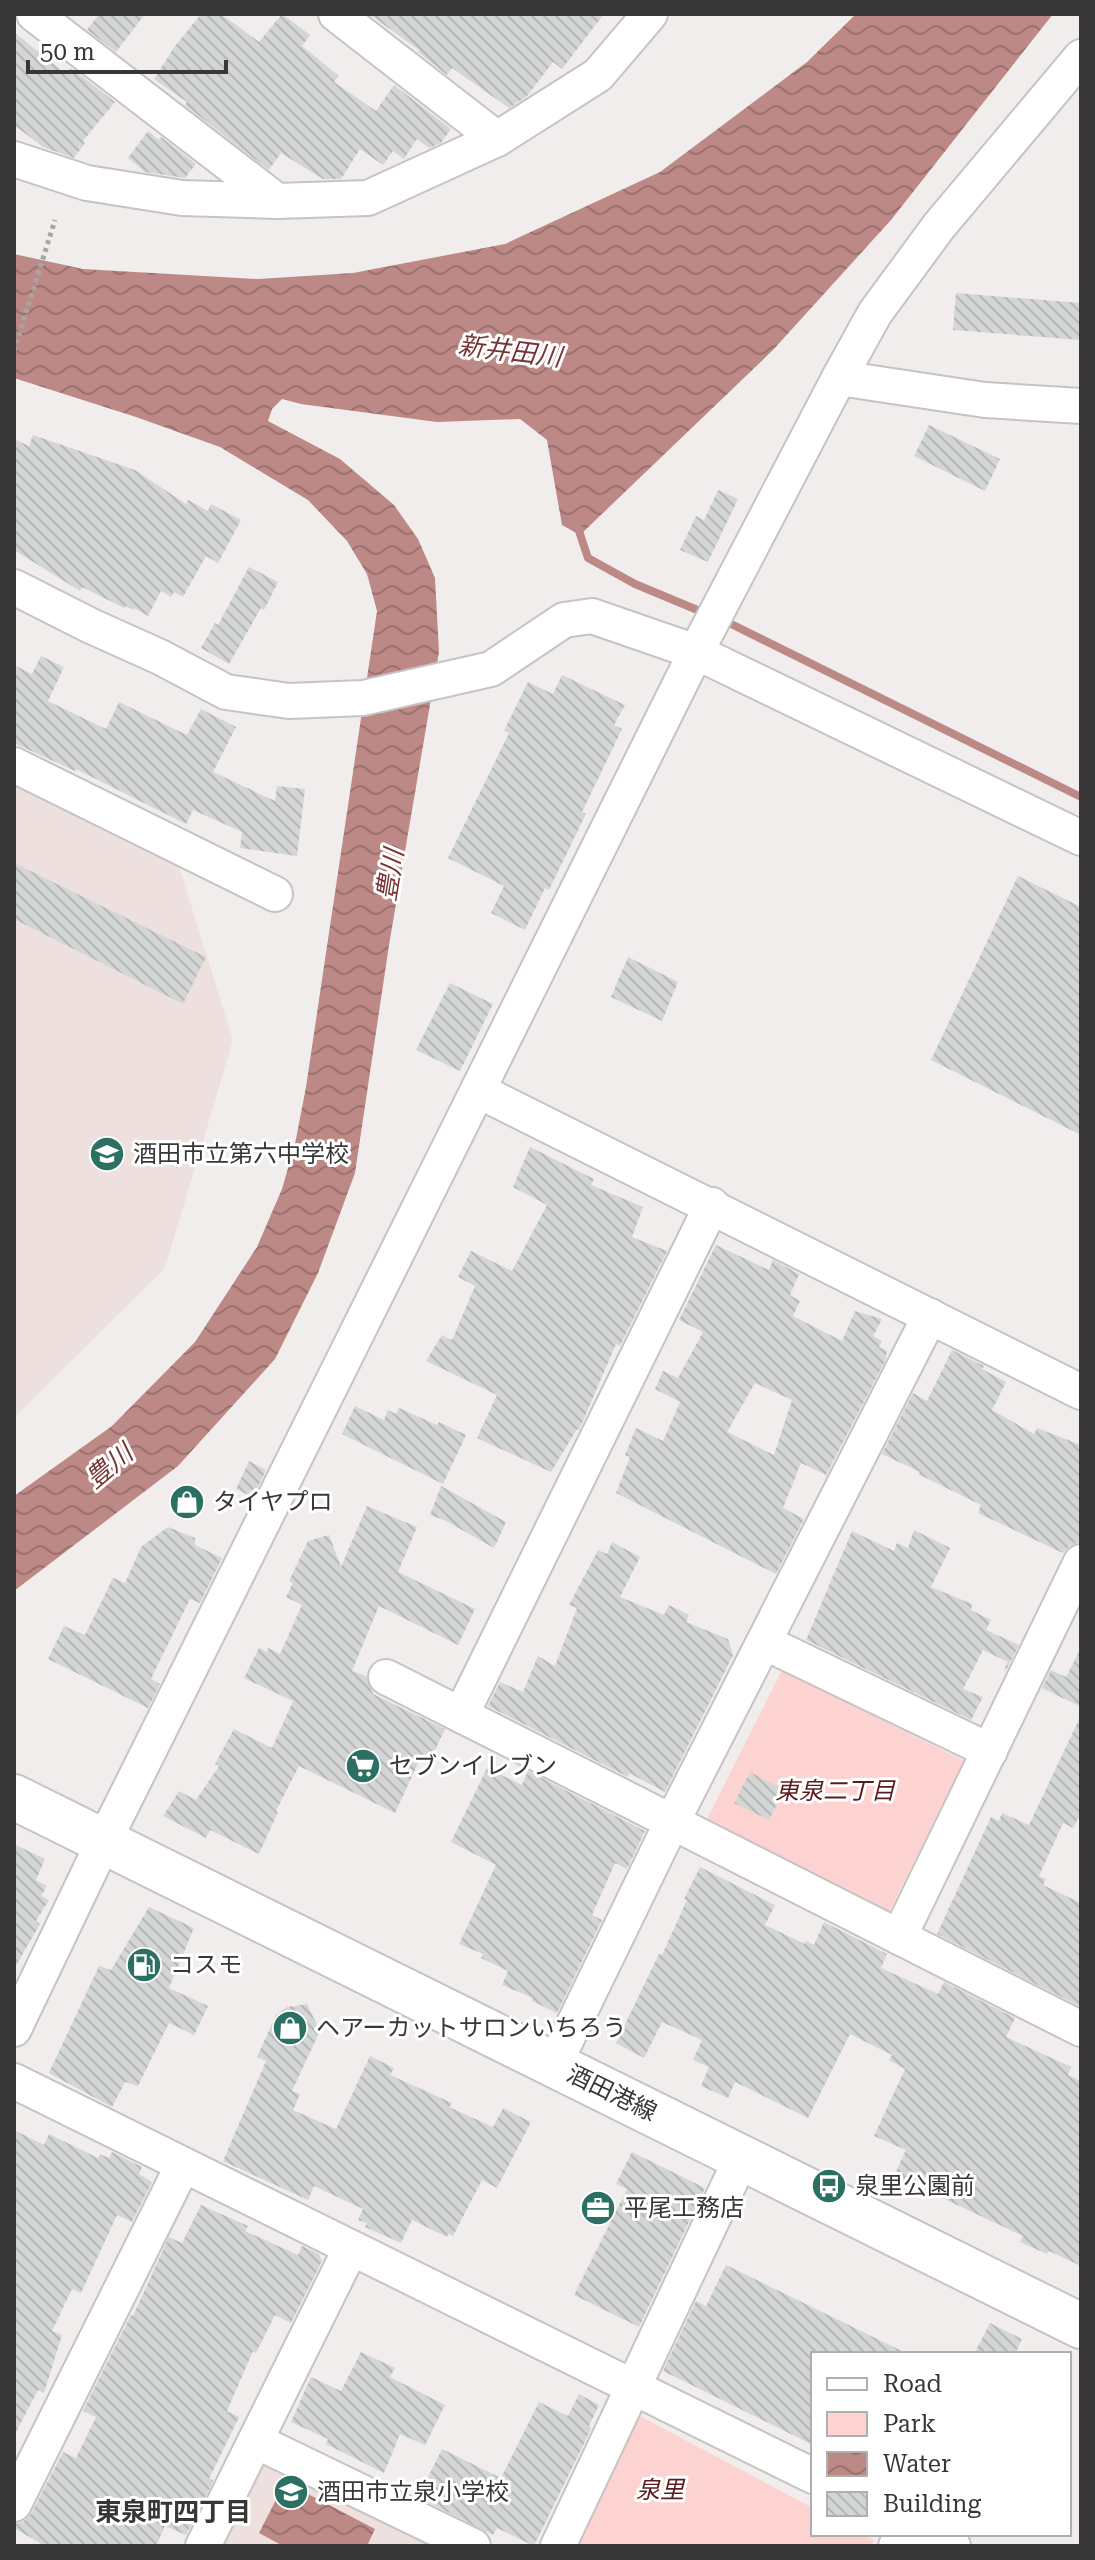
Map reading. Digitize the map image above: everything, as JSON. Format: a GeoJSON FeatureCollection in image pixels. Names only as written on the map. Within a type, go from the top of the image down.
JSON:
{"type":"FeatureCollection","features":[{"type":"Feature","properties":{"kind":"main road","name":"酒田港線"},"geometry":{"type":"LineString","coordinates":[[14,1797],[1081,2326]]}},
{"type":"Feature","properties":{"kind":"street"},"geometry":{"type":"LineString","coordinates":[[34,14],[277,201]]}},
{"type":"Feature","properties":{"kind":"street"},"geometry":{"type":"LineString","coordinates":[[336,14],[497,139]]}},
{"type":"Feature","properties":{"kind":"street"},"geometry":{"type":"LineString","coordinates":[[14,159],[87,183],[182,198],[277,201],[368,198],[497,139],[598,75],[645,16]]}},
{"type":"Feature","properties":{"kind":"street"},"geometry":{"type":"LineString","coordinates":[[14,2029],[104,1841],[696,652],[839,378],[875,313],[939,226],[1081,57]]}},
{"type":"Feature","properties":{"kind":"street"},"geometry":{"type":"LineString","coordinates":[[839,378],[985,400],[1081,406]]}},
{"type":"Feature","properties":{"kind":"street"},"geometry":{"type":"LineString","coordinates":[[14,587],[226,692],[289,701],[363,698],[491,669],[564,620],[592,616],[696,652],[1081,838]]}},
{"type":"Feature","properties":{"kind":"street"},"geometry":{"type":"LineString","coordinates":[[14,765],[275,894]]}},
{"type":"Feature","properties":{"kind":"street"},"geometry":{"type":"LineString","coordinates":[[479,1091],[1081,1392]]}},
{"type":"Feature","properties":{"kind":"street"},"geometry":{"type":"LineString","coordinates":[[461,1715],[712,1205]]}},
{"type":"Feature","properties":{"kind":"street"},"geometry":{"type":"LineString","coordinates":[[554,2065],[672,1822],[930,1316]]}},
{"type":"Feature","properties":{"kind":"street"},"geometry":{"type":"LineString","coordinates":[[899,1937],[1081,1562]]}},
{"type":"Feature","properties":{"kind":"street"},"geometry":{"type":"LineString","coordinates":[[764,1642],[990,1751]]}},
{"type":"Feature","properties":{"kind":"street"},"geometry":{"type":"LineString","coordinates":[[386,1677],[1081,2029]]}},
{"type":"Feature","properties":{"kind":"street"},"geometry":{"type":"LineString","coordinates":[[14,2081],[811,2475]]}},
{"type":"Feature","properties":{"kind":"street"},"geometry":{"type":"LineString","coordinates":[[558,2546],[742,2157]]}},
{"type":"Feature","properties":{"kind":"street"},"geometry":{"type":"LineString","coordinates":[[14,2504],[183,2165]]}},
{"type":"Feature","properties":{"kind":"street"},"geometry":{"type":"LineString","coordinates":[[203,2546],[351,2248]]}},
{"type":"Feature","properties":{"kind":"street"},"geometry":{"type":"LineString","coordinates":[[256,2441],[473,2546]]}},
{"type":"Feature","properties":{"kind":"street"},"geometry":{"type":"LineString","coordinates":[[933,2536],[953,2546]]}},
{"type":"Feature","properties":{"kind":"path"},"geometry":{"type":"LineString","coordinates":[[14,351],[55,220]]}},
{"type":"Feature","properties":{"kind":"shaded area","name":"酒田市立第六中学校"},"geometry":{"type":"Polygon","coordinates":[[[14,774],[171,841],[233,1040],[165,1268],[14,1418],[14,774]]]}},
{"type":"Feature","properties":{"kind":"shaded area","name":"酒田市立泉小学校"},"geometry":{"type":"Polygon","coordinates":[[[264,2456],[443,2546],[220,2546],[264,2456]]]}},
{"type":"Feature","properties":{"kind":"green space","name":"東泉二丁目"},"geometry":{"type":"Polygon","coordinates":[[[782,1670],[964,1761],[889,1912],[706,1821],[782,1670]]]}},
{"type":"Feature","properties":{"kind":"green space","name":"泉里"},"geometry":{"type":"Polygon","coordinates":[[[634,2413],[811,2507],[811,2536],[866,2536],[874,2540],[871,2546],[572,2546],[634,2413]]]}},
{"type":"Feature","properties":{"kind":"water"},"geometry":{"type":"Polygon","coordinates":[[[856,14],[1053,14],[891,220],[773,350],[580,535],[562,525],[547,440],[520,419],[437,422],[282,399],[272,409],[268,421],[340,459],[394,505],[418,539],[435,578],[439,652],[389,945],[355,1173],[318,1273],[275,1359],[178,1466],[14,1591],[14,1496],[112,1426],[195,1342],[257,1247],[282,1189],[306,1087],[377,611],[367,574],[347,541],[308,500],[220,447],[14,378],[14,254],[83,269],[258,279],[353,273],[505,244],[660,172],[807,62],[856,14]]]}},
{"type":"Feature","properties":{"kind":"water"},"geometry":{"type":"Polygon","coordinates":[[[285,2482],[375,2529],[367,2546],[283,2546],[259,2533],[285,2482]]]}},
{"type":"Feature","properties":{"kind":"building"},"geometry":{"type":"Polygon","coordinates":[[[99,14],[145,14],[116,52],[87,30],[99,14]]]}},
{"type":"Feature","properties":{"kind":"building"},"geometry":{"type":"Polygon","coordinates":[[[201,14],[221,14],[259,42],[282,14],[310,35],[302,46],[339,76],[334,82],[376,111],[394,85],[451,129],[441,143],[429,148],[417,139],[404,159],[393,151],[383,165],[360,149],[341,179],[323,179],[281,153],[269,170],[185,105],[187,102],[154,79],[201,14]]]}},
{"type":"Feature","properties":{"kind":"building"},"geometry":{"type":"Polygon","coordinates":[[[369,14],[604,14],[562,69],[553,62],[527,96],[509,108],[452,68],[447,75],[419,50],[369,14]]]}},
{"type":"Feature","properties":{"kind":"building"},"geometry":{"type":"Polygon","coordinates":[[[14,32],[66,74],[71,68],[115,102],[83,141],[85,143],[74,158],[43,147],[14,125],[14,32]]]}},
{"type":"Feature","properties":{"kind":"building"},"geometry":{"type":"Polygon","coordinates":[[[148,131],[159,140],[161,137],[196,164],[185,178],[145,172],[128,158],[148,131]]]}},
{"type":"Feature","properties":{"kind":"building"},"geometry":{"type":"Polygon","coordinates":[[[956,293],[1081,303],[1081,340],[953,330],[956,293]]]}},
{"type":"Feature","properties":{"kind":"building"},"geometry":{"type":"Polygon","coordinates":[[[929,425],[1000,459],[985,491],[914,456],[929,425]]]}},
{"type":"Feature","properties":{"kind":"building"},"geometry":{"type":"Polygon","coordinates":[[[33,435],[135,470],[186,504],[188,500],[208,511],[211,504],[241,520],[218,563],[206,556],[183,597],[174,592],[171,597],[161,591],[148,616],[82,587],[80,591],[14,550],[14,439],[29,446],[33,435]]]}},
{"type":"Feature","properties":{"kind":"building"},"geometry":{"type":"Polygon","coordinates":[[[718,490],[738,499],[708,562],[680,550],[696,516],[704,520],[718,490]]]}},
{"type":"Feature","properties":{"kind":"building"},"geometry":{"type":"Polygon","coordinates":[[[249,567],[278,582],[229,664],[201,648],[215,623],[218,625],[249,567]]]}},
{"type":"Feature","properties":{"kind":"building"},"geometry":{"type":"Polygon","coordinates":[[[41,656],[64,667],[48,701],[106,729],[119,702],[187,735],[201,709],[236,727],[213,772],[275,801],[277,786],[305,789],[297,856],[240,848],[242,832],[193,810],[186,824],[76,769],[14,743],[14,665],[32,674],[41,656]]]}},
{"type":"Feature","properties":{"kind":"building"},"geometry":{"type":"Polygon","coordinates":[[[562,675],[625,705],[614,725],[622,729],[582,812],[586,814],[549,890],[545,888],[525,930],[491,913],[504,886],[448,858],[509,733],[504,731],[528,682],[553,694],[562,675]]]}},
{"type":"Feature","properties":{"kind":"building"},"geometry":{"type":"Polygon","coordinates":[[[14,863],[206,957],[183,1004],[14,919],[14,863]]]}},
{"type":"Feature","properties":{"kind":"building"},"geometry":{"type":"Polygon","coordinates":[[[1018,876],[1081,907],[1081,1135],[931,1060],[1018,876]]]}},
{"type":"Feature","properties":{"kind":"building"},"geometry":{"type":"Polygon","coordinates":[[[628,957],[678,982],[662,1021],[611,997],[628,957]]]}},
{"type":"Feature","properties":{"kind":"building"},"geometry":{"type":"Polygon","coordinates":[[[450,983],[493,1004],[460,1071],[416,1050],[450,983]]]}},
{"type":"Feature","properties":{"kind":"building"},"geometry":{"type":"Polygon","coordinates":[[[530,1147],[594,1179],[591,1185],[643,1207],[632,1237],[667,1251],[620,1346],[616,1344],[579,1430],[551,1472],[477,1438],[497,1395],[426,1361],[442,1335],[452,1340],[475,1286],[458,1277],[471,1251],[512,1271],[547,1205],[513,1187],[530,1147]]]}},
{"type":"Feature","properties":{"kind":"building"},"geometry":{"type":"Polygon","coordinates":[[[716,1245],[769,1270],[773,1260],[799,1274],[790,1295],[800,1301],[793,1316],[842,1341],[855,1311],[882,1319],[873,1336],[882,1341],[879,1347],[887,1351],[885,1361],[826,1475],[801,1463],[783,1508],[804,1519],[776,1574],[616,1493],[630,1457],[625,1455],[636,1428],[663,1441],[680,1402],[655,1389],[663,1371],[678,1378],[703,1332],[679,1320],[716,1245]],[[755,1383],[727,1432],[774,1455],[792,1400],[755,1383]]]}},
{"type":"Feature","properties":{"kind":"building"},"geometry":{"type":"Polygon","coordinates":[[[952,1350],[984,1366],[982,1369],[1006,1382],[992,1410],[1034,1434],[1037,1428],[1081,1445],[1081,1536],[1079,1542],[1063,1553],[978,1513],[981,1505],[882,1454],[913,1393],[927,1401],[952,1350]]]}},
{"type":"Feature","properties":{"kind":"building"},"geometry":{"type":"Polygon","coordinates":[[[355,1406],[384,1420],[388,1410],[396,1414],[399,1408],[466,1435],[443,1484],[342,1434],[355,1406]]]}},
{"type":"Feature","properties":{"kind":"building"},"geometry":{"type":"Polygon","coordinates":[[[249,1461],[266,1470],[253,1497],[236,1489],[249,1461]]]}},
{"type":"Feature","properties":{"kind":"building"},"geometry":{"type":"Polygon","coordinates":[[[441,1486],[506,1522],[494,1548],[430,1515],[441,1486]]]}},
{"type":"Feature","properties":{"kind":"building"},"geometry":{"type":"Polygon","coordinates":[[[367,1506],[417,1527],[398,1572],[475,1609],[458,1645],[379,1606],[352,1671],[366,1676],[373,1694],[445,1729],[429,1763],[420,1759],[395,1813],[299,1766],[259,1854],[210,1830],[206,1838],[163,1816],[179,1791],[196,1800],[219,1766],[215,1764],[234,1729],[272,1748],[293,1701],[244,1678],[259,1648],[267,1652],[268,1648],[280,1654],[302,1605],[286,1597],[293,1583],[289,1581],[308,1541],[329,1535],[341,1567],[367,1506]]]}},
{"type":"Feature","properties":{"kind":"building"},"geometry":{"type":"Polygon","coordinates":[[[168,1527],[195,1538],[195,1545],[222,1558],[200,1603],[190,1599],[151,1679],[160,1684],[148,1708],[48,1659],[64,1626],[85,1635],[113,1578],[125,1583],[141,1547],[168,1527]]]}},
{"type":"Feature","properties":{"kind":"building"},"geometry":{"type":"Polygon","coordinates":[[[914,1530],[950,1548],[931,1587],[972,1604],[971,1610],[991,1620],[986,1630],[1019,1645],[1006,1670],[1008,1662],[983,1650],[963,1689],[983,1697],[971,1720],[806,1640],[852,1531],[894,1551],[897,1543],[908,1548],[914,1530]]]}},
{"type":"Feature","properties":{"kind":"building"},"geometry":{"type":"Polygon","coordinates":[[[612,1542],[640,1557],[620,1597],[664,1615],[669,1605],[689,1615],[686,1622],[728,1639],[733,1655],[665,1792],[629,1773],[628,1777],[488,1706],[500,1682],[523,1692],[538,1656],[555,1666],[577,1608],[569,1605],[598,1550],[607,1554],[612,1542]]]}},
{"type":"Feature","properties":{"kind":"building"},"geometry":{"type":"Polygon","coordinates":[[[1081,1648],[1081,1707],[1042,1688],[1051,1670],[1066,1677],[1081,1648]]]}},
{"type":"Feature","properties":{"kind":"building"},"geometry":{"type":"Polygon","coordinates":[[[1081,1715],[1081,1813],[1073,1828],[1063,1823],[1039,1876],[1046,1879],[1043,1885],[1081,1903],[1081,2007],[937,1934],[991,1817],[999,1821],[1002,1813],[1029,1825],[1081,1715]]]}},
{"type":"Feature","properties":{"kind":"building"},"geometry":{"type":"Polygon","coordinates":[[[487,1768],[522,1785],[528,1771],[645,1831],[627,1869],[615,1863],[592,1915],[602,1920],[557,2013],[532,2001],[533,1998],[502,1985],[508,1971],[481,1958],[483,1954],[459,1944],[496,1865],[451,1842],[487,1768]]]}},
{"type":"Feature","properties":{"kind":"building"},"geometry":{"type":"Polygon","coordinates":[[[750,1772],[784,1790],[769,1820],[734,1803],[750,1772]]]}},
{"type":"Feature","properties":{"kind":"building"},"geometry":{"type":"Polygon","coordinates":[[[14,1844],[45,1859],[36,1880],[47,1886],[41,1896],[49,1900],[36,1921],[40,1924],[14,1969],[14,1844]]]}},
{"type":"Feature","properties":{"kind":"building"},"geometry":{"type":"Polygon","coordinates":[[[700,1867],[775,1905],[765,1925],[805,1944],[806,1941],[814,1945],[824,1922],[887,1954],[881,1968],[938,1994],[944,1982],[1015,2018],[1006,2037],[1071,2067],[1068,2075],[1081,2081],[1081,2266],[1020,2242],[1023,2236],[917,2186],[916,2189],[893,2178],[906,2150],[874,2136],[905,2069],[889,2060],[892,2055],[850,2034],[808,2118],[735,2082],[728,2098],[701,2086],[709,2067],[693,2060],[702,2040],[662,2022],[644,2058],[616,2043],[659,1954],[662,1955],[700,1867]]]}},
{"type":"Feature","properties":{"kind":"building"},"geometry":{"type":"Polygon","coordinates":[[[149,1907],[194,1928],[169,1988],[208,2006],[194,2035],[169,2023],[138,2086],[125,2082],[112,2107],[49,2073],[99,1966],[111,1970],[149,1907]]]}},
{"type":"Feature","properties":{"kind":"building"},"geometry":{"type":"Polygon","coordinates":[[[307,2004],[320,2031],[292,2091],[300,2094],[293,2110],[336,2129],[370,2056],[394,2068],[390,2075],[452,2103],[449,2107],[493,2127],[503,2108],[531,2122],[497,2188],[482,2180],[453,2236],[448,2234],[447,2237],[412,2220],[401,2243],[365,2227],[367,2223],[358,2220],[363,2209],[314,2186],[308,2200],[223,2161],[266,2061],[257,2057],[276,2015],[287,2007],[307,2004]]]}},
{"type":"Feature","properties":{"kind":"building"},"geometry":{"type":"Polygon","coordinates":[[[14,2130],[44,2145],[49,2134],[98,2158],[100,2154],[109,2158],[112,2152],[142,2167],[139,2174],[152,2182],[132,2222],[117,2215],[81,2293],[72,2289],[52,2331],[62,2335],[44,2393],[38,2390],[14,2436],[14,2130]]]}},
{"type":"Feature","properties":{"kind":"building"},"geometry":{"type":"Polygon","coordinates":[[[632,2152],[705,2188],[639,2327],[574,2295],[627,2189],[616,2184],[632,2152]]]}},
{"type":"Feature","properties":{"kind":"building"},"geometry":{"type":"Polygon","coordinates":[[[201,2205],[248,2226],[245,2231],[298,2255],[302,2246],[319,2254],[322,2261],[291,2323],[275,2315],[256,2353],[253,2351],[227,2411],[239,2417],[209,2479],[213,2480],[212,2484],[186,2535],[165,2526],[156,2546],[45,2546],[14,2528],[14,2524],[24,2521],[31,2514],[63,2452],[76,2458],[96,2417],[83,2411],[133,2316],[169,2237],[182,2243],[201,2205]]]}},
{"type":"Feature","properties":{"kind":"building"},"geometry":{"type":"Polygon","coordinates":[[[726,2265],[904,2352],[811,2352],[811,2444],[663,2371],[696,2301],[706,2306],[726,2265]]]}},
{"type":"Feature","properties":{"kind":"building"},"geometry":{"type":"Polygon","coordinates":[[[990,2323],[1022,2339],[1016,2352],[975,2352],[990,2323]]]}},
{"type":"Feature","properties":{"kind":"building"},"geometry":{"type":"Polygon","coordinates":[[[361,2352],[395,2368],[390,2377],[445,2405],[425,2445],[400,2434],[384,2473],[326,2444],[328,2439],[291,2422],[311,2377],[341,2391],[361,2352]]]}},
{"type":"Feature","properties":{"kind":"building"},"geometry":{"type":"Polygon","coordinates":[[[579,2394],[599,2405],[589,2426],[591,2429],[534,2546],[497,2528],[493,2535],[418,2497],[442,2449],[501,2478],[539,2402],[568,2416],[579,2394]]]}},
{"type":"Feature","properties":{"kind":"waterway"},"geometry":{"type":"LineString","coordinates":[[577,525],[588,558],[635,584],[707,614]]}},
{"type":"Feature","properties":{"kind":"waterway"},"geometry":{"type":"LineString","coordinates":[[723,620],[1081,797]]}},
{"type":"Feature","properties":{"kind":"place","name":"酒田市立第六中学校"},"geometry":{"type":"Point","coordinates":[107,1154]}},
{"type":"Feature","properties":{"kind":"place","name":"タイヤプロ"},"geometry":{"type":"Point","coordinates":[187,1502]}},
{"type":"Feature","properties":{"kind":"place","name":"セブンイレブン"},"geometry":{"type":"Point","coordinates":[363,1766]}},
{"type":"Feature","properties":{"kind":"place","name":"コスモ"},"geometry":{"type":"Point","coordinates":[144,1965]}},
{"type":"Feature","properties":{"kind":"place","name":"ヘアーカットサロンいちろう"},"geometry":{"type":"Point","coordinates":[290,2028]}},
{"type":"Feature","properties":{"kind":"place","name":"泉里公園前"},"geometry":{"type":"Point","coordinates":[829,2186]}},
{"type":"Feature","properties":{"kind":"place","name":"平尾工務店"},"geometry":{"type":"Point","coordinates":[598,2208]}},
{"type":"Feature","properties":{"kind":"place","name":"酒田市立泉小学校"},"geometry":{"type":"Point","coordinates":[291,2492]}},
{"type":"Feature","properties":{"kind":"district","name":"東泉町四丁目"},"geometry":{"type":"Point","coordinates":[173,2512]}},
{"type":"Feature","properties":{"kind":"water label","name":"新井田川"},"geometry":{"type":"Point","coordinates":[510,351]}},
{"type":"Feature","properties":{"kind":"water label","name":"豊川"},"geometry":{"type":"Point","coordinates":[390,875]}},
{"type":"Feature","properties":{"kind":"water label","name":"豊川"},"geometry":{"type":"Point","coordinates":[109,1466]}}]}
